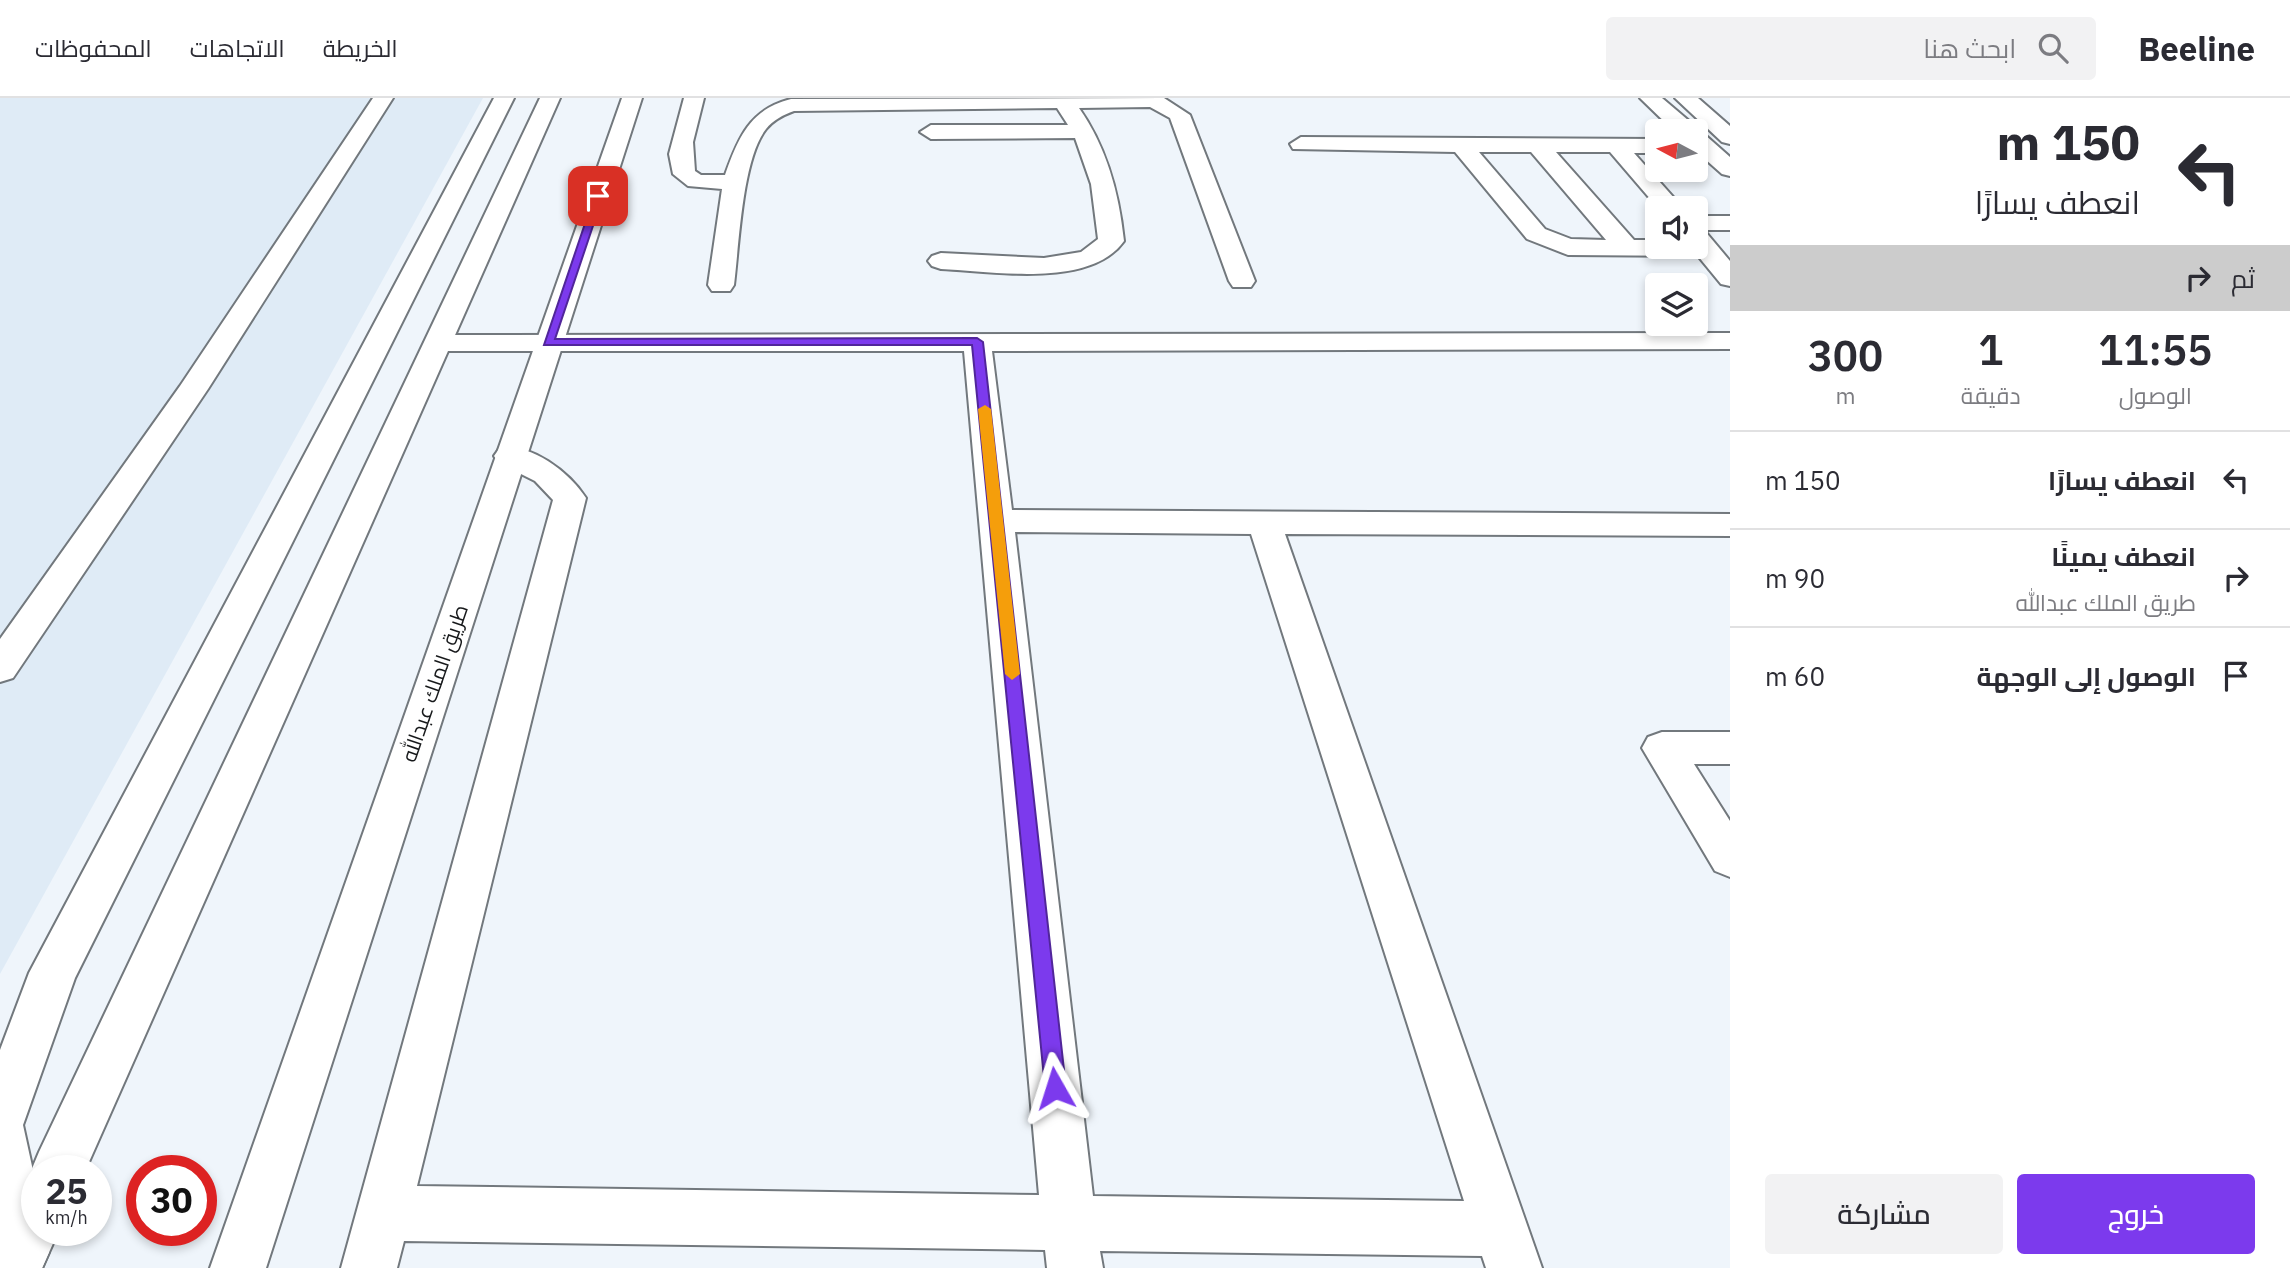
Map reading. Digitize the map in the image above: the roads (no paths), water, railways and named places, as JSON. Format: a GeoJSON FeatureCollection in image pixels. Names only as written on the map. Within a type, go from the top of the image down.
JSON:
{"type":"FeatureCollection","features":[{"type":"Feature","properties":{"kind":"street"},"geometry":{"type":"LineString","coordinates":[[0,668],[193,389],[383,98]]}},
{"type":"Feature","properties":{"kind":"street"},"geometry":{"type":"LineString","coordinates":[[0,1117],[53,973],[504,98]]}},
{"type":"Feature","properties":{"kind":"street"},"geometry":{"type":"LineString","coordinates":[[65,1155],[550,98]]}},
{"type":"Feature","properties":{"kind":"street","name":"طريق الملك عبدالله"},"geometry":{"type":"LineString","coordinates":[[238,1268],[632,98]]}},
{"type":"Feature","properties":{"kind":"street"},"geometry":{"type":"LineString","coordinates":[[694,98],[683,136],[683,173],[690,180],[702,182],[735,181]]}},
{"type":"Feature","properties":{"kind":"street"},"geometry":{"type":"LineString","coordinates":[[1650,98],[1672,119]]}},
{"type":"Feature","properties":{"kind":"street"},"geometry":{"type":"LineString","coordinates":[[1685,98],[1730,137]]}},
{"type":"Feature","properties":{"kind":"street"},"geometry":{"type":"LineString","coordinates":[[941,261],[1044,266],[1089,259],[1111,242],[1110,219],[1094,151],[1061,99]]}},
{"type":"Feature","properties":{"kind":"street"},"geometry":{"type":"LineString","coordinates":[[720,285],[735,181],[757,125],[771,111],[791,105],[1061,99],[1154,101],[1179,115],[1242,281]]}},
{"type":"Feature","properties":{"kind":"street"},"geometry":{"type":"LineString","coordinates":[[932,132],[1083,131]]}},
{"type":"Feature","properties":{"kind":"street"},"geometry":{"type":"LineString","coordinates":[[1301,144],[1645,146]]}},
{"type":"Feature","properties":{"kind":"street"},"geometry":{"type":"LineString","coordinates":[[1462,146],[1536,234],[1568,247],[1645,247]]}},
{"type":"Feature","properties":{"kind":"street"},"geometry":{"type":"LineString","coordinates":[[1538,146],[1627,248]]}},
{"type":"Feature","properties":{"kind":"street"},"geometry":{"type":"LineString","coordinates":[[1616,146],[1660,196]]}},
{"type":"Feature","properties":{"kind":"street"},"geometry":{"type":"LineString","coordinates":[[1708,151],[1730,169]]}},
{"type":"Feature","properties":{"kind":"street"},"geometry":{"type":"LineString","coordinates":[[1708,223],[1730,223]]}},
{"type":"Feature","properties":{"kind":"street"},"geometry":{"type":"LineString","coordinates":[[1607,224],[1645,224]]}},
{"type":"Feature","properties":{"kind":"street"},"geometry":{"type":"LineString","coordinates":[[1708,251],[1730,278]]}},
{"type":"Feature","properties":{"kind":"street"},"geometry":{"type":"LineString","coordinates":[[438,343],[1730,341]]}},
{"type":"Feature","properties":{"kind":"street"},"geometry":{"type":"LineString","coordinates":[[977,342],[1072,1245]]}},
{"type":"Feature","properties":{"kind":"street"},"geometry":{"type":"LineString","coordinates":[[369,1268],[570,498],[546,474],[510,456]]}},
{"type":"Feature","properties":{"kind":"street"},"geometry":{"type":"LineString","coordinates":[[997,521],[1730,525]]}},
{"type":"Feature","properties":{"kind":"street"},"geometry":{"type":"LineString","coordinates":[[383,1213],[1072,1245],[1507,1249],[1264,522]]}},
{"type":"Feature","properties":{"kind":"street"},"geometry":{"type":"LineString","coordinates":[[1730,748],[1662,748],[1730,858]]}},
{"type":"Feature","properties":{"kind":"street"},"geometry":{"type":"LineString","coordinates":[[0,1133],[21,1232]]}}]}
